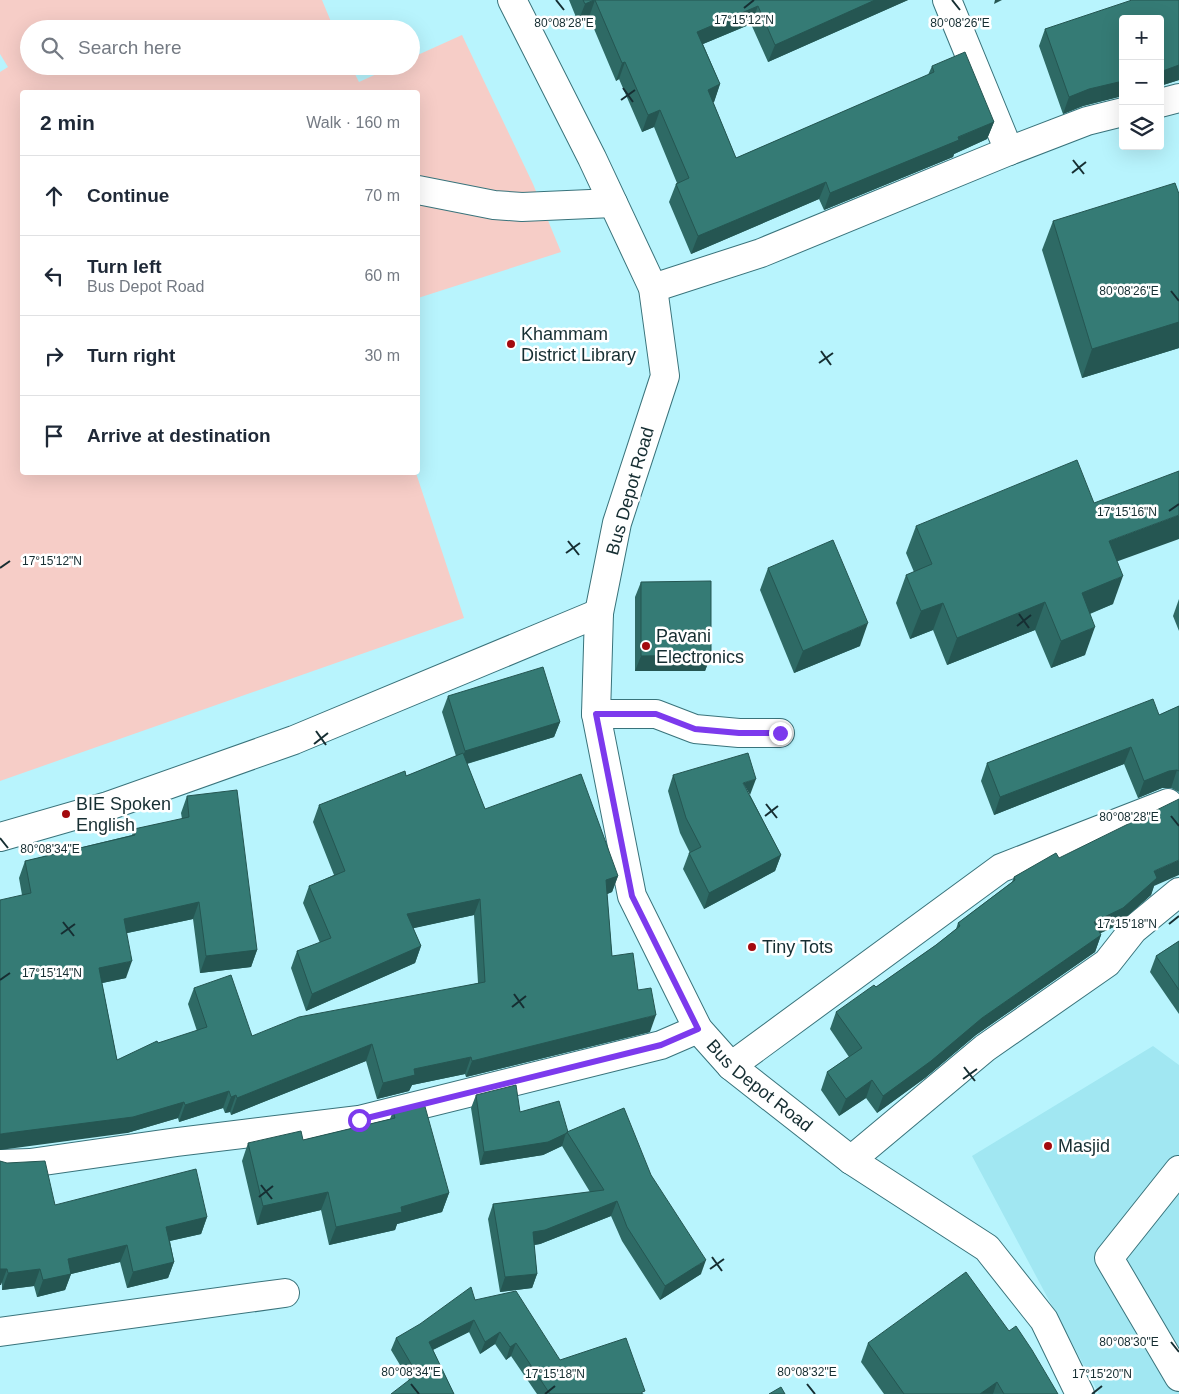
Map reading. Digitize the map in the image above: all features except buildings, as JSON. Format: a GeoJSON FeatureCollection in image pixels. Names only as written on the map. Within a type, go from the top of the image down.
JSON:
{"type":"FeatureCollection","features":[{"type":"Feature","properties":{"kind":"street","name":"Bus Depot Road"},"geometry":{"type":"LineString","coordinates":[[512,0],[613,202],[653,288],[665,376],[617,523],[599,613],[596,714],[632,896],[698,1029],[731,1066],[851,1160],[987,1248],[1044,1320],[1080,1394]]}},
{"type":"Feature","properties":{"kind":"street"},"geometry":{"type":"LineString","coordinates":[[947,0],[1008,151]]}},
{"type":"Feature","properties":{"kind":"street"},"geometry":{"type":"LineString","coordinates":[[1164,102],[1179,98]]}},
{"type":"Feature","properties":{"kind":"street"},"geometry":{"type":"LineString","coordinates":[[653,288],[760,253],[1008,151],[1087,121],[1119,113]]}},
{"type":"Feature","properties":{"kind":"street"},"geometry":{"type":"LineString","coordinates":[[420,190],[486,204],[522,207],[613,202]]}},
{"type":"Feature","properties":{"kind":"street"},"geometry":{"type":"LineString","coordinates":[[0,838],[108,806],[294,740],[599,613]]}},
{"type":"Feature","properties":{"kind":"street"},"geometry":{"type":"LineString","coordinates":[[596,714],[656,714],[695,729],[739,733],[780,733]]}},
{"type":"Feature","properties":{"kind":"street"},"geometry":{"type":"LineString","coordinates":[[731,1066],[1001,868],[1168,803]]}},
{"type":"Feature","properties":{"kind":"street"},"geometry":{"type":"LineString","coordinates":[[851,1160],[985,1048],[1107,963],[1134,930],[1179,892]]}},
{"type":"Feature","properties":{"kind":"street"},"geometry":{"type":"LineString","coordinates":[[0,1164],[30,1164],[177,1142],[359,1120],[661,1045],[698,1029]]}},
{"type":"Feature","properties":{"kind":"street"},"geometry":{"type":"LineString","coordinates":[[1179,1170],[1109,1258],[1179,1378]]}},
{"type":"Feature","properties":{"kind":"street"},"geometry":{"type":"LineString","coordinates":[[0,1332],[285,1293]]}},
{"type":"Feature","properties":{"kind":"shaded area"},"geometry":{"type":"Polygon","coordinates":[[[0,0],[322,0],[330,20],[20,20],[20,75],[356,75],[359,82],[374,75],[420,75],[420,54],[462,35],[533,184],[561,252],[420,297],[420,90],[20,90],[20,475],[417,475],[464,618],[0,781],[0,72],[8,67],[0,54],[0,0]]]}},
{"type":"Feature","properties":{"kind":"shaded area"},"geometry":{"type":"Polygon","coordinates":[[[1153,1046],[1179,1065],[1179,1394],[1099,1394],[972,1156],[1153,1046]]]}},
{"type":"Feature","properties":{"kind":"place","name":"Khammam District Library"},"geometry":{"type":"Point","coordinates":[511,344]}},
{"type":"Feature","properties":{"kind":"place","name":"Pavani Electronics"},"geometry":{"type":"Point","coordinates":[646,646]}},
{"type":"Feature","properties":{"kind":"place","name":"BIE Spoken English"},"geometry":{"type":"Point","coordinates":[66,814]}},
{"type":"Feature","properties":{"kind":"place","name":"Tiny Tots"},"geometry":{"type":"Point","coordinates":[752,947]}},
{"type":"Feature","properties":{"kind":"place","name":"Masjid"},"geometry":{"type":"Point","coordinates":[1048,1146]}},
{"type":"Feature","properties":{"kind":"route"},"geometry":{"type":"LineString","coordinates":[[359,1120],[661,1045],[698,1029],[632,896],[596,714],[656,714],[695,729],[739,733],[780,733]]}}]}
